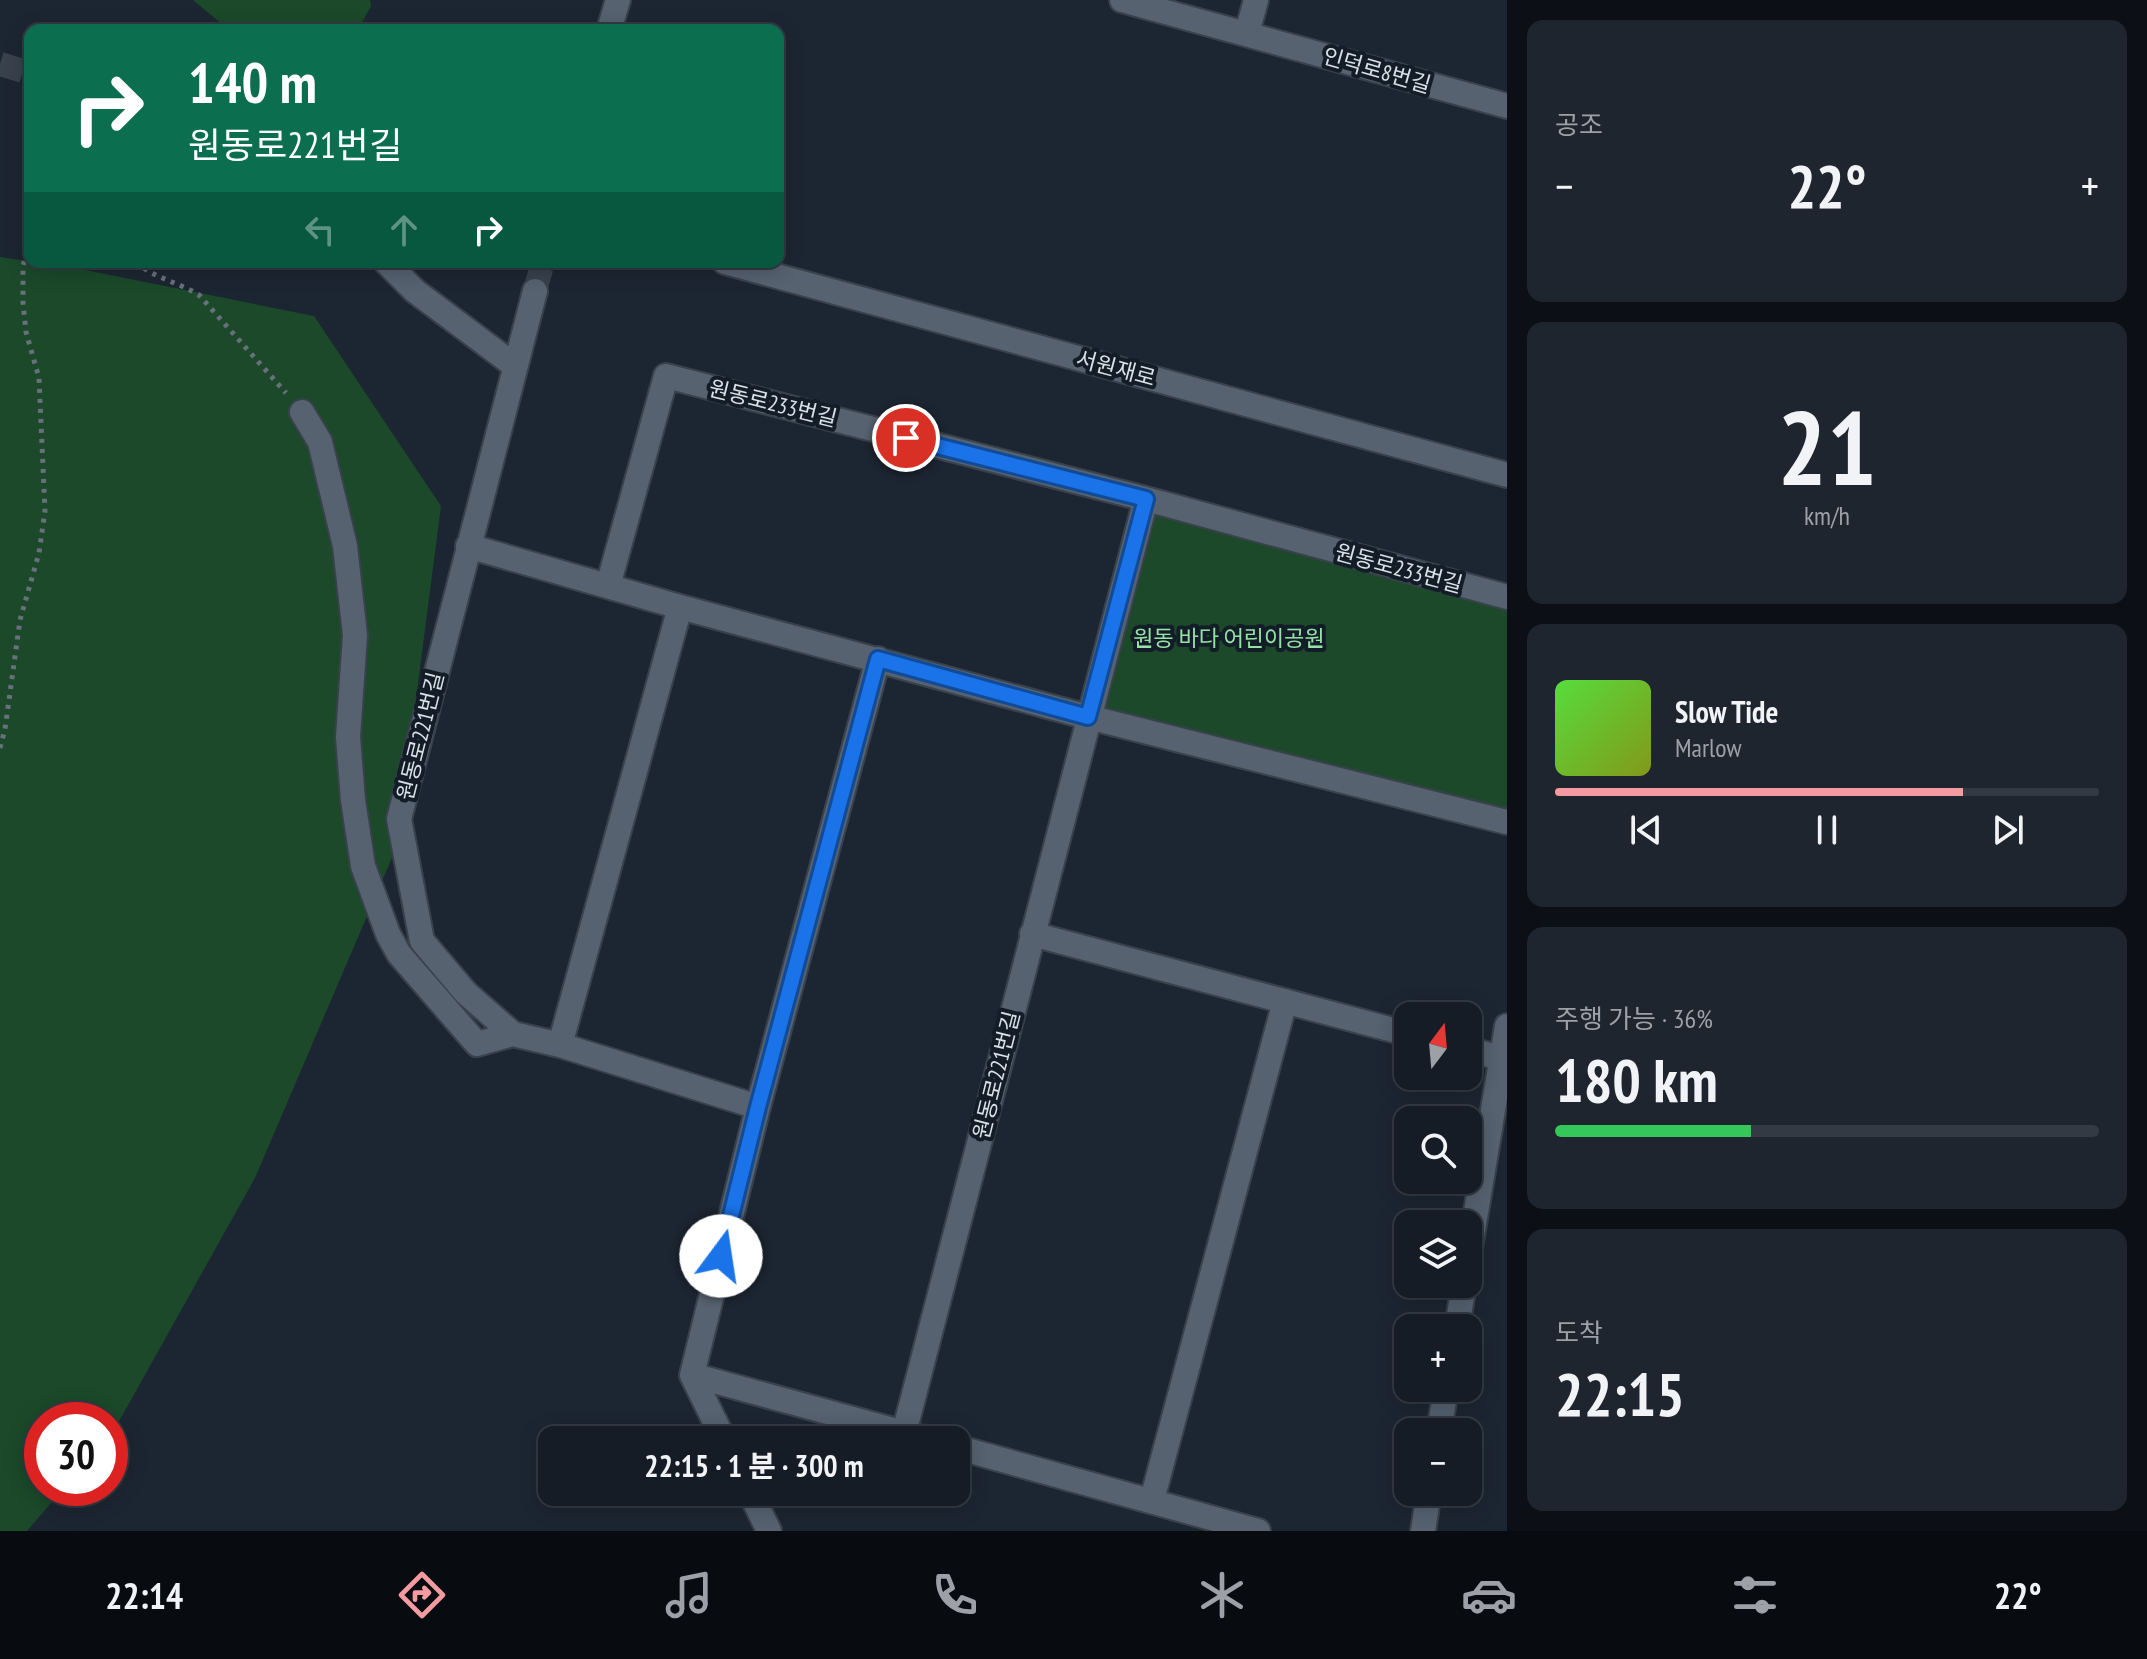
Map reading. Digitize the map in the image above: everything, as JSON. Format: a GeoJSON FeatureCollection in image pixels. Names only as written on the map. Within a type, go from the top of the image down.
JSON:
{"type":"FeatureCollection","features":[{"type":"Feature","properties":{"kind":"street"},"geometry":{"type":"LineString","coordinates":[[611,24],[618,0]]}},
{"type":"Feature","properties":{"kind":"street","name":"인덕로8번길"},"geometry":{"type":"LineString","coordinates":[[1122,0],[1507,106]]}},
{"type":"Feature","properties":{"kind":"street"},"geometry":{"type":"LineString","coordinates":[[1247,33],[1256,0]]}},
{"type":"Feature","properties":{"kind":"street"},"geometry":{"type":"LineString","coordinates":[[392,268],[415,291],[515,366]]}},
{"type":"Feature","properties":{"kind":"street","name":"서원재로"},"geometry":{"type":"LineString","coordinates":[[747,268],[1507,475]]}},
{"type":"Feature","properties":{"kind":"street","name":"원동로221번길"},"geometry":{"type":"LineString","coordinates":[[535,291],[399,819],[422,941],[466,993],[513,1034],[560,1045],[758,1107]]}},
{"type":"Feature","properties":{"kind":"street","name":"원동로233번길"},"geometry":{"type":"LineString","coordinates":[[608,586],[666,376],[1146,499],[1507,597]]}},
{"type":"Feature","properties":{"kind":"street"},"geometry":{"type":"LineString","coordinates":[[302,412],[320,442],[345,546],[355,635],[348,737],[363,866],[388,934],[399,954],[454,1021],[477,1044],[513,1034]]}},
{"type":"Feature","properties":{"kind":"street","name":"원동로221번길"},"geometry":{"type":"LineString","coordinates":[[906,1426],[1146,499]]}},
{"type":"Feature","properties":{"kind":"street"},"geometry":{"type":"LineString","coordinates":[[468,546],[680,607],[1088,717],[1507,822]]}},
{"type":"Feature","properties":{"kind":"street"},"geometry":{"type":"LineString","coordinates":[[560,1045],[680,607]]}},
{"type":"Feature","properties":{"kind":"street"},"geometry":{"type":"LineString","coordinates":[[717,1426],[692,1375],[758,1107],[878,659]]}},
{"type":"Feature","properties":{"kind":"street"},"geometry":{"type":"LineString","coordinates":[[1032,934],[1394,1030]]}},
{"type":"Feature","properties":{"kind":"street"},"geometry":{"type":"LineString","coordinates":[[1152,1500],[1285,1001]]}},
{"type":"Feature","properties":{"kind":"street"},"geometry":{"type":"LineString","coordinates":[[1477,1210],[1507,1026]]}},
{"type":"Feature","properties":{"kind":"street"},"geometry":{"type":"LineString","coordinates":[[1482,1053],[1504,1059]]}},
{"type":"Feature","properties":{"kind":"street"},"geometry":{"type":"LineString","coordinates":[[692,1375],[878,1426]]}},
{"type":"Feature","properties":{"kind":"street"},"geometry":{"type":"LineString","coordinates":[[970,1451],[1258,1531]]}},
{"type":"Feature","properties":{"kind":"street"},"geometry":{"type":"LineString","coordinates":[[757,1506],[769,1531]]}},
{"type":"Feature","properties":{"kind":"street"},"geometry":{"type":"LineString","coordinates":[[1423,1531],[1427,1506]]}},
{"type":"Feature","properties":{"kind":"path"},"geometry":{"type":"LineString","coordinates":[[0,748],[20,620],[39,553],[45,511],[39,378],[26,332],[24,262]]}},
{"type":"Feature","properties":{"kind":"path"},"geometry":{"type":"LineString","coordinates":[[144,268],[199,295],[302,412]]}},
{"type":"Feature","properties":{"kind":"green space"},"geometry":{"type":"Polygon","coordinates":[[[193,0],[370,0],[371,6],[361,24],[222,24],[193,0]]]}},
{"type":"Feature","properties":{"kind":"green space"},"geometry":{"type":"Polygon","coordinates":[[[0,257],[24,261],[24,268],[80,269],[314,316],[441,506],[397,846],[255,1178],[128,1405],[128,1402],[24,1402],[24,1506],[49,1506],[27,1531],[0,1531],[0,257]]]}},
{"type":"Feature","properties":{"kind":"green space","name":"원동 바다 어린이공원"},"geometry":{"type":"Polygon","coordinates":[[[1146,499],[1507,597],[1507,822],[1088,717],[1146,499]]]}},
{"type":"Feature","properties":{"kind":"tunnel"},"geometry":{"type":"LineString","coordinates":[[0,64],[24,71]]}},
{"type":"Feature","properties":{"kind":"tunnel"},"geometry":{"type":"LineString","coordinates":[[535,291],[541,268]]}},
{"type":"Feature","properties":{"kind":"route"},"geometry":{"type":"LineString","coordinates":[[721,1256],[878,659],[1088,717],[1146,499],[906,438]]}}]}
